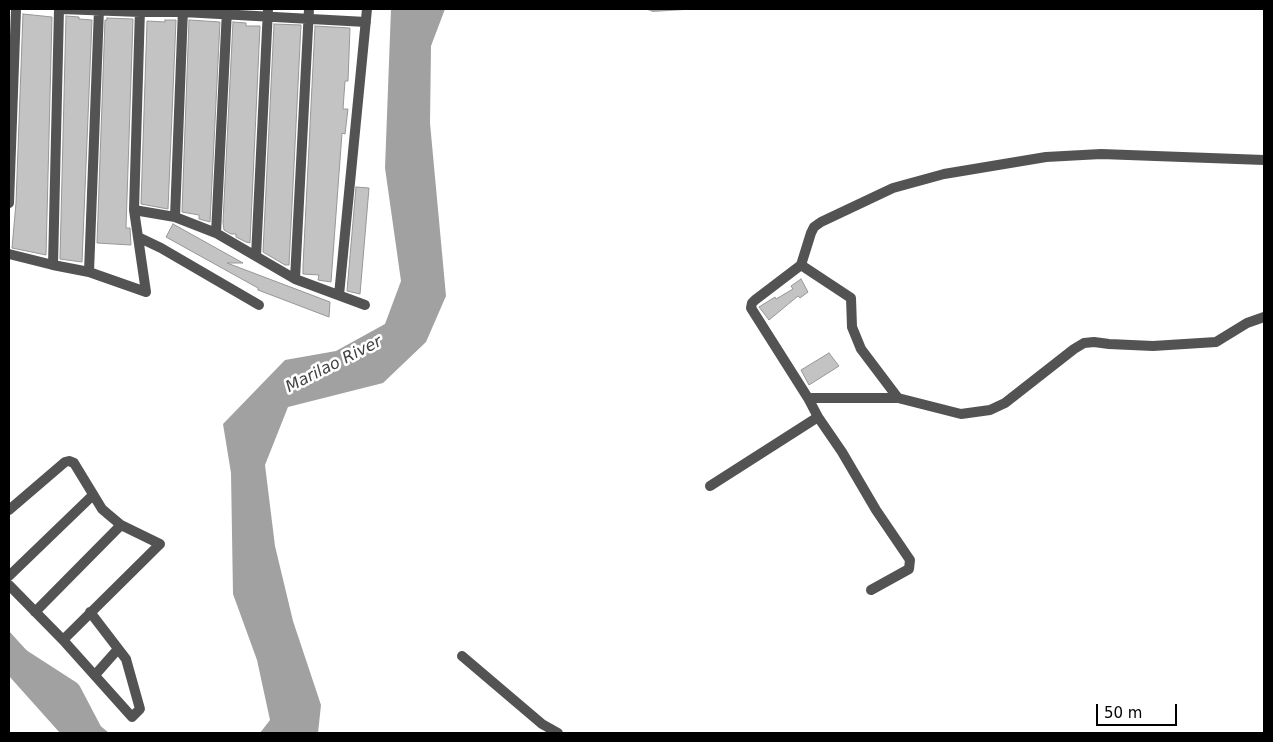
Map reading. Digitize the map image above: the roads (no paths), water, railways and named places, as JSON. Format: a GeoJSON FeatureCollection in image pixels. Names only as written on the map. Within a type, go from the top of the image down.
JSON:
{"type":"FeatureCollection","features":[{"type":"Feature","properties":{"kind":"street"},"geometry":{"type":"LineString","coordinates":[[9,203],[16,9]]}},
{"type":"Feature","properties":{"kind":"street"},"geometry":{"type":"LineString","coordinates":[[53,265],[60,9],[309,14],[366,22]]}},
{"type":"Feature","properties":{"kind":"street"},"geometry":{"type":"LineString","coordinates":[[339,295],[367,9]]}},
{"type":"Feature","properties":{"kind":"street"},"geometry":{"type":"LineString","coordinates":[[89,272],[99,10]]}},
{"type":"Feature","properties":{"kind":"street"},"geometry":{"type":"LineString","coordinates":[[9,254],[89,272],[146,292],[134,210],[140,10]]}},
{"type":"Feature","properties":{"kind":"street"},"geometry":{"type":"LineString","coordinates":[[175,217],[183,10]]}},
{"type":"Feature","properties":{"kind":"street"},"geometry":{"type":"LineString","coordinates":[[216,233],[227,12]]}},
{"type":"Feature","properties":{"kind":"street"},"geometry":{"type":"LineString","coordinates":[[256,256],[268,13]]}},
{"type":"Feature","properties":{"kind":"street"},"geometry":{"type":"LineString","coordinates":[[295,279],[309,14]]}},
{"type":"Feature","properties":{"kind":"street"},"geometry":{"type":"LineString","coordinates":[[871,590],[909,569],[910,560],[876,510],[842,452],[818,417],[751,308],[755,300],[801,265],[814,227],[893,188],[944,174],[1046,157],[1101,154],[1264,160]]}},
{"type":"Feature","properties":{"kind":"street"},"geometry":{"type":"LineString","coordinates":[[134,210],[175,217],[216,233],[295,279],[365,305]]}},
{"type":"Feature","properties":{"kind":"street"},"geometry":{"type":"LineString","coordinates":[[138,237],[259,305]]}},
{"type":"Feature","properties":{"kind":"street"},"geometry":{"type":"LineString","coordinates":[[801,265],[851,298],[852,327],[861,349],[898,398]]}},
{"type":"Feature","properties":{"kind":"street"},"geometry":{"type":"LineString","coordinates":[[808,398],[898,398],[961,414],[990,410],[1005,403],[1084,343],[1153,346],[1216,342],[1247,323],[1264,317]]}},
{"type":"Feature","properties":{"kind":"street"},"geometry":{"type":"LineString","coordinates":[[710,486],[818,417]]}},
{"type":"Feature","properties":{"kind":"street"},"geometry":{"type":"LineString","coordinates":[[9,510],[65,462],[69,461],[74,463],[102,509],[121,525],[160,544],[63,640]]}},
{"type":"Feature","properties":{"kind":"street"},"geometry":{"type":"LineString","coordinates":[[9,576],[93,495]]}},
{"type":"Feature","properties":{"kind":"street"},"geometry":{"type":"LineString","coordinates":[[35,612],[121,525]]}},
{"type":"Feature","properties":{"kind":"street"},"geometry":{"type":"LineString","coordinates":[[9,585],[63,640],[132,718],[140,709],[126,659],[90,612]]}},
{"type":"Feature","properties":{"kind":"street"},"geometry":{"type":"LineString","coordinates":[[95,676],[118,649]]}},
{"type":"Feature","properties":{"kind":"street"},"geometry":{"type":"LineString","coordinates":[[462,656],[542,724],[558,733]]}},
{"type":"Feature","properties":{"kind":"water"},"geometry":{"type":"Polygon","coordinates":[[[391,9],[445,9],[431,46],[430,123],[446,296],[426,342],[383,383],[288,407],[265,465],[275,546],[293,621],[321,705],[318,733],[260,733],[270,720],[257,660],[233,594],[231,473],[223,424],[285,360],[336,351],[385,324],[401,281],[385,168],[391,9]]]}},
{"type":"Feature","properties":{"kind":"water"},"geometry":{"type":"Polygon","coordinates":[[[645,9],[700,9],[653,12],[645,9]]]}},
{"type":"Feature","properties":{"kind":"water"},"geometry":{"type":"Polygon","coordinates":[[[9,631],[79,708],[109,733],[60,733],[9,676],[9,631]]]}},
{"type":"Feature","properties":{"kind":"waterway","name":"Marilao River"},"geometry":{"type":"LineString","coordinates":[[9,651],[71,691],[93,733]]}}]}
